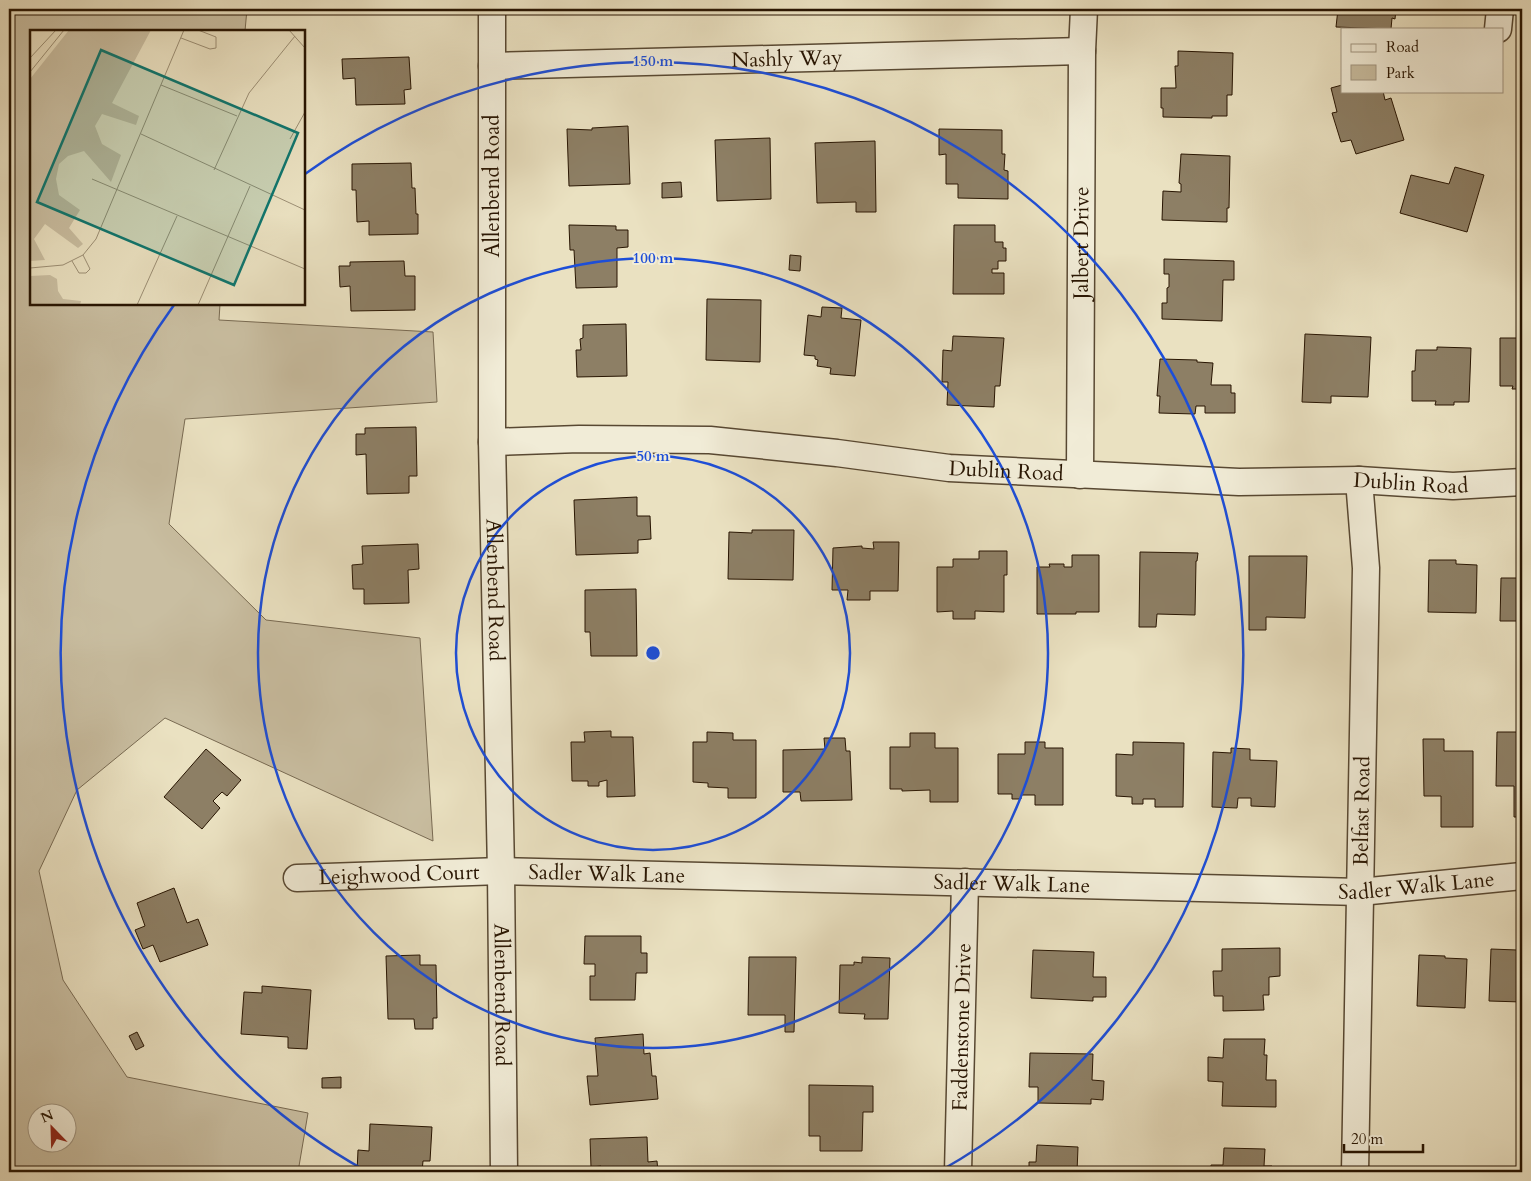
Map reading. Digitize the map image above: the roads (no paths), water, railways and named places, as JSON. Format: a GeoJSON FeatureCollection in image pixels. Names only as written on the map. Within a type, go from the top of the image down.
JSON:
{"type":"FeatureCollection","features":[{"type":"Feature","properties":{"kind":"street","name":"Allenbend Road"},"geometry":{"type":"LineString","coordinates":[[492,9],[492,442],[501,871],[504,1172]]}},
{"type":"Feature","properties":{"kind":"street","name":"Jalbert Drive"},"geometry":{"type":"LineString","coordinates":[[1080,475],[1082,51],[1084,9]]}},
{"type":"Feature","properties":{"kind":"street"},"geometry":{"type":"LineString","coordinates":[[1498,28],[1500,9]]}},
{"type":"Feature","properties":{"kind":"street","name":"Nashly Way"},"geometry":{"type":"LineString","coordinates":[[492,66],[1082,51]]}},
{"type":"Feature","properties":{"kind":"street","name":"Dublin Road"},"geometry":{"type":"LineString","coordinates":[[492,442],[579,439],[710,440],[837,453],[949,468],[1239,482],[1359,480],[1453,486],[1522,482]]}},
{"type":"Feature","properties":{"kind":"street","name":"Belfast Road"},"geometry":{"type":"LineString","coordinates":[[1355,1172],[1366,568],[1359,480]]}},
{"type":"Feature","properties":{"kind":"street","name":"Leighwood Court"},"geometry":{"type":"LineString","coordinates":[[297,878],[501,871]]}},
{"type":"Feature","properties":{"kind":"street","name":"Sadler Walk Lane"},"geometry":{"type":"LineString","coordinates":[[501,871],[1360,892],[1522,876]]}},
{"type":"Feature","properties":{"kind":"street","name":"Faddenstone Drive"},"geometry":{"type":"LineString","coordinates":[[958,1172],[965,882]]}}]}
